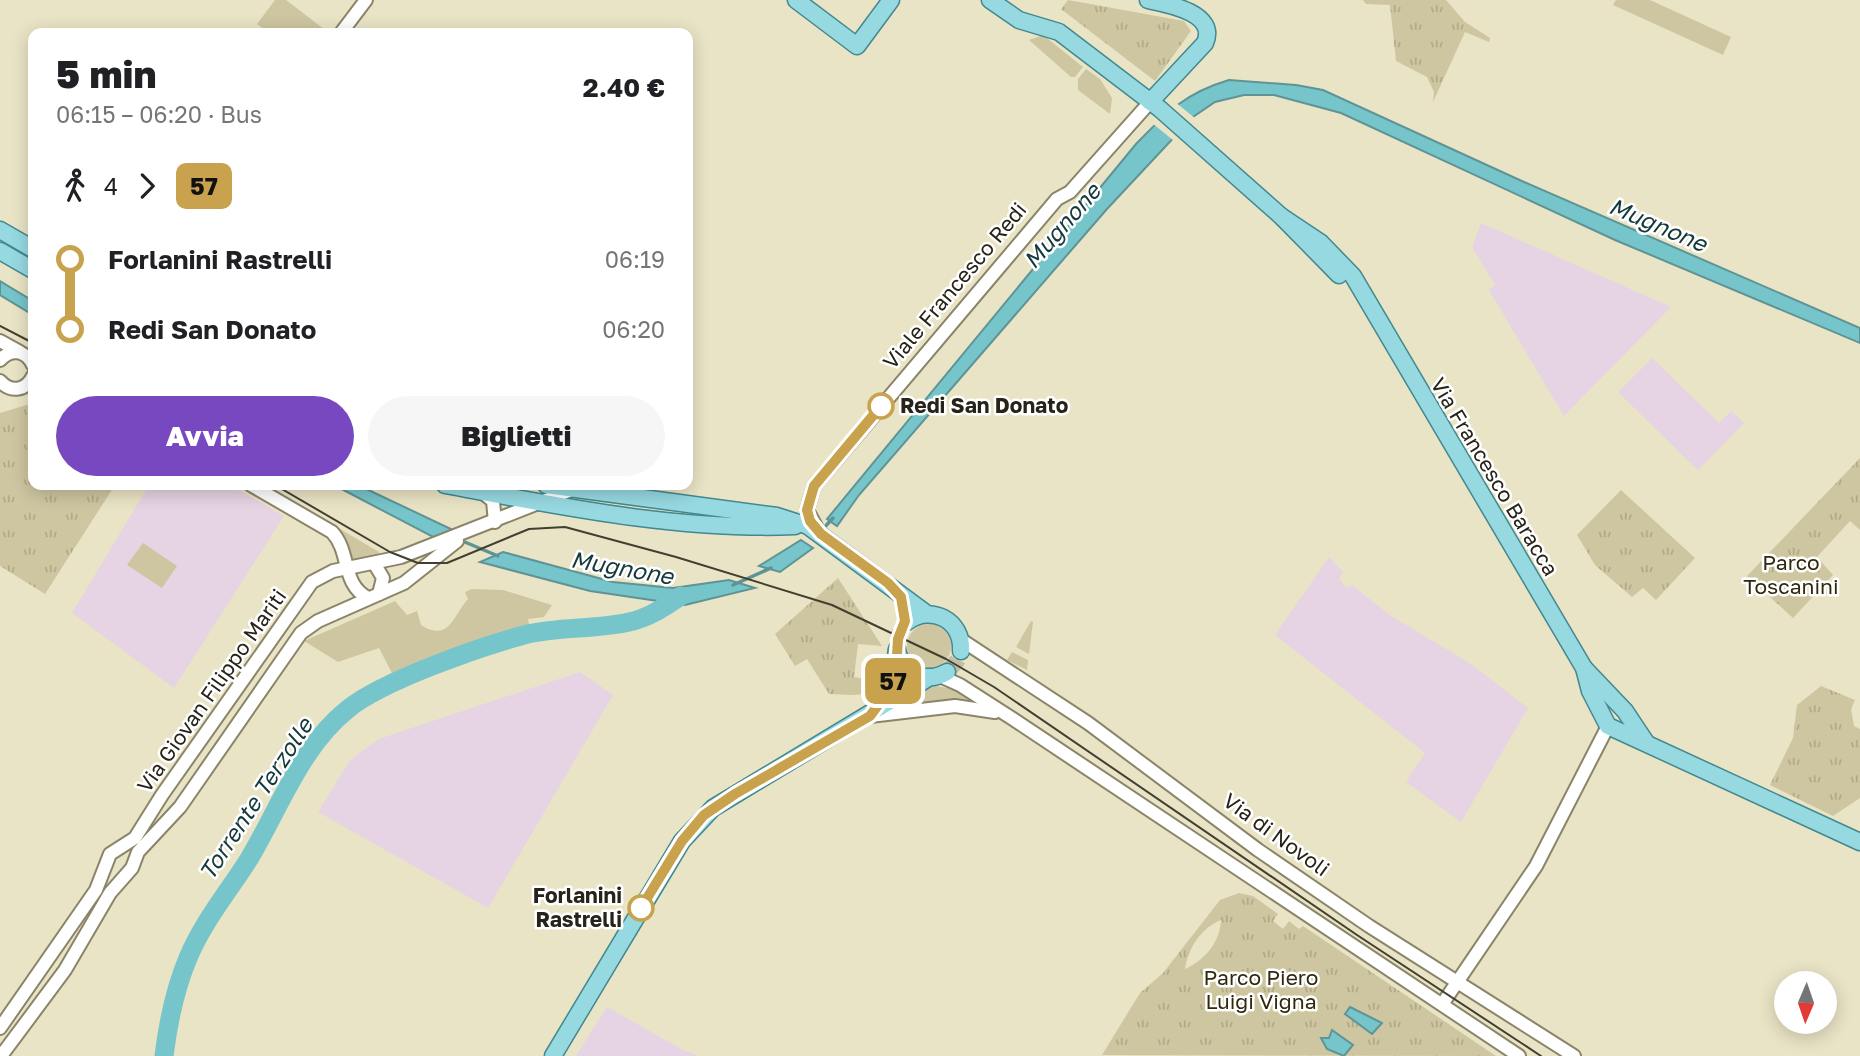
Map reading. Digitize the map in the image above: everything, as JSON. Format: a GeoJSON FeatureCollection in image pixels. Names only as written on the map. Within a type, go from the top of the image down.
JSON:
{"type":"FeatureCollection","features":[{"type":"Feature","properties":{"kind":"main road"},"geometry":{"type":"LineString","coordinates":[[796,0],[857,46],[891,0]]}},
{"type":"Feature","properties":{"kind":"main road","name":"Via Francesco Baracca"},"geometry":{"type":"LineString","coordinates":[[990,0],[1019,20],[1059,32],[1155,105],[1282,217],[1369,307],[1584,668],[1625,711],[1641,737]]}},
{"type":"Feature","properties":{"kind":"main road"},"geometry":{"type":"LineString","coordinates":[[1148,0],[1192,14],[1205,24],[1208,35],[1205,43],[1155,105]]}},
{"type":"Feature","properties":{"kind":"main road"},"geometry":{"type":"LineString","coordinates":[[0,230],[28,247]]}},
{"type":"Feature","properties":{"kind":"main road"},"geometry":{"type":"LineString","coordinates":[[0,251],[28,267]]}},
{"type":"Feature","properties":{"kind":"main road"},"geometry":{"type":"LineString","coordinates":[[471,490],[716,526],[810,526]]}},
{"type":"Feature","properties":{"kind":"main road"},"geometry":{"type":"LineString","coordinates":[[582,490],[770,514],[810,526]]}},
{"type":"Feature","properties":{"kind":"main road","name":"Via di Novoli"},"geometry":{"type":"LineString","coordinates":[[810,526],[927,614],[949,621],[961,645]]}},
{"type":"Feature","properties":{"kind":"main road"},"geometry":{"type":"LineString","coordinates":[[898,593],[906,621],[927,614]]}},
{"type":"Feature","properties":{"kind":"main road"},"geometry":{"type":"LineString","coordinates":[[870,716],[893,681],[897,649],[906,668],[917,675],[939,675]]}},
{"type":"Feature","properties":{"kind":"main road","name":"Via Francesco Baracca"},"geometry":{"type":"LineString","coordinates":[[1584,668],[1590,691],[1608,726]]}},
{"type":"Feature","properties":{"kind":"main road"},"geometry":{"type":"LineString","coordinates":[[553,1056],[694,825],[735,794],[870,716],[916,683],[939,675]]}},
{"type":"Feature","properties":{"kind":"main road"},"geometry":{"type":"LineString","coordinates":[[1608,726],[1620,722],[1641,737],[1860,842]]}},
{"type":"Feature","properties":{"kind":"street"},"geometry":{"type":"LineString","coordinates":[[345,28],[366,0]]}},
{"type":"Feature","properties":{"kind":"street","name":"Viale Francesco Redi"},"geometry":{"type":"LineString","coordinates":[[810,526],[807,510],[814,486],[1057,199],[1070,192],[1155,105]]}},
{"type":"Feature","properties":{"kind":"street"},"geometry":{"type":"LineString","coordinates":[[0,341],[28,357]]}},
{"type":"Feature","properties":{"kind":"street"},"geometry":{"type":"LineString","coordinates":[[0,360],[8,353],[28,357]]}},
{"type":"Feature","properties":{"kind":"street"},"geometry":{"type":"LineString","coordinates":[[0,381],[7,387],[27,384]]}},
{"type":"Feature","properties":{"kind":"street"},"geometry":{"type":"LineString","coordinates":[[0,396],[27,384]]}},
{"type":"Feature","properties":{"kind":"street"},"geometry":{"type":"LineString","coordinates":[[260,490],[332,532],[340,543],[356,589],[374,596],[383,578],[374,563]]}},
{"type":"Feature","properties":{"kind":"street","name":"Via Giovan Filippo Mariti"},"geometry":{"type":"LineString","coordinates":[[0,1028],[96,890],[108,865],[108,856],[135,838],[143,828],[162,796],[312,582],[327,573],[439,548],[572,490]]}},
{"type":"Feature","properties":{"kind":"street"},"geometry":{"type":"LineString","coordinates":[[482,492],[493,501],[495,522]]}},
{"type":"Feature","properties":{"kind":"street","name":"Via Giovan Filippo Mariti"},"geometry":{"type":"LineString","coordinates":[[1,1056],[65,970],[143,846],[180,807],[301,633],[318,621],[411,578],[439,548]]}},
{"type":"Feature","properties":{"kind":"street","name":"Via di Novoli"},"geometry":{"type":"LineString","coordinates":[[961,645],[1088,723],[1319,892],[1574,1056]]}},
{"type":"Feature","properties":{"kind":"street"},"geometry":{"type":"LineString","coordinates":[[939,675],[1012,718],[1519,1056]]}},
{"type":"Feature","properties":{"kind":"street"},"geometry":{"type":"LineString","coordinates":[[870,716],[955,706],[985,708],[1012,718]]}},
{"type":"Feature","properties":{"kind":"street"},"geometry":{"type":"LineString","coordinates":[[1443,1003],[1540,860],[1608,726]]}},
{"type":"Feature","properties":{"kind":"street"},"geometry":{"type":"LineString","coordinates":[[108,865],[114,873],[129,869],[128,852],[118,849]]}},
{"type":"Feature","properties":{"kind":"shaded area"},"geometry":{"type":"Polygon","coordinates":[[[1481,223],[1671,307],[1564,416],[1489,290],[1495,285],[1472,247],[1481,223]]]}},
{"type":"Feature","properties":{"kind":"shaded area"},"geometry":{"type":"Polygon","coordinates":[[[1652,358],[1719,423],[1731,411],[1744,423],[1698,470],[1618,392],[1652,358]]]}},
{"type":"Feature","properties":{"kind":"shaded area"},"geometry":{"type":"Polygon","coordinates":[[[146,490],[239,490],[284,516],[174,688],[72,613],[146,490]]]}},
{"type":"Feature","properties":{"kind":"shaded area"},"geometry":{"type":"Polygon","coordinates":[[[1329,557],[1343,572],[1339,579],[1346,587],[1353,586],[1391,616],[1471,664],[1528,708],[1461,822],[1406,782],[1425,753],[1275,635],[1329,557]]]}},
{"type":"Feature","properties":{"kind":"shaded area"},"geometry":{"type":"Polygon","coordinates":[[[580,672],[613,695],[488,908],[318,812],[350,760],[379,739],[580,672]]]}},
{"type":"Feature","properties":{"kind":"shaded area"},"geometry":{"type":"Polygon","coordinates":[[[607,1007],[683,1050],[699,1056],[576,1056],[607,1007]]]}},
{"type":"Feature","properties":{"kind":"green space"},"geometry":{"type":"Polygon","coordinates":[[[275,0],[286,0],[323,28],[262,28],[257,24],[275,0]]]}},
{"type":"Feature","properties":{"kind":"green space"},"geometry":{"type":"Polygon","coordinates":[[[1068,0],[1184,21],[1191,31],[1155,81],[1061,9],[1068,0]]]}},
{"type":"Feature","properties":{"kind":"green space"},"geometry":{"type":"Polygon","coordinates":[[[1363,0],[1446,0],[1465,22],[1490,38],[1489,42],[1465,32],[1433,102],[1434,92],[1427,77],[1396,61],[1390,5],[1366,4],[1363,0]]]}},
{"type":"Feature","properties":{"kind":"green space"},"geometry":{"type":"Polygon","coordinates":[[[1616,0],[1650,0],[1731,37],[1723,55],[1613,5],[1616,0]]]}},
{"type":"Feature","properties":{"kind":"green space"},"geometry":{"type":"Polygon","coordinates":[[[1043,35],[1083,67],[1075,77],[1071,77],[1029,40],[1043,35]]]}},
{"type":"Feature","properties":{"kind":"green space"},"geometry":{"type":"Polygon","coordinates":[[[1086,69],[1100,79],[1112,98],[1110,114],[1078,90],[1078,79],[1086,69]]]}},
{"type":"Feature","properties":{"kind":"green space"},"geometry":{"type":"Polygon","coordinates":[[[28,405],[28,490],[112,490],[45,594],[0,566],[0,413],[28,405]]]}},
{"type":"Feature","properties":{"kind":"green space","name":"Parco Toscanini"},"geometry":{"type":"Polygon","coordinates":[[[1860,458],[1860,530],[1850,521],[1817,557],[1833,575],[1793,618],[1747,576],[1860,458]]]}},
{"type":"Feature","properties":{"kind":"green space"},"geometry":{"type":"Polygon","coordinates":[[[1621,490],[1695,558],[1656,600],[1643,588],[1632,597],[1595,565],[1577,535],[1621,490]]]}},
{"type":"Feature","properties":{"kind":"green space"},"geometry":{"type":"Polygon","coordinates":[[[330,523],[379,552],[378,555],[351,560],[346,542],[330,523]]]}},
{"type":"Feature","properties":{"kind":"green space"},"geometry":{"type":"Polygon","coordinates":[[[143,543],[177,566],[162,588],[127,565],[143,543]]]}},
{"type":"Feature","properties":{"kind":"green space"},"geometry":{"type":"Polygon","coordinates":[[[838,578],[882,646],[858,644],[854,677],[882,682],[877,688],[864,694],[829,694],[807,659],[795,666],[775,634],[838,578]]]}},
{"type":"Feature","properties":{"kind":"green space"},"geometry":{"type":"Polygon","coordinates":[[[472,589],[503,590],[552,605],[544,617],[528,619],[530,629],[395,679],[379,648],[338,662],[304,641],[395,601],[407,615],[417,611],[421,625],[431,630],[445,629],[468,599],[465,592],[472,589]]]}},
{"type":"Feature","properties":{"kind":"green space"},"geometry":{"type":"Polygon","coordinates":[[[1031,621],[1033,622],[1029,654],[1016,647],[1031,621]]]}},
{"type":"Feature","properties":{"kind":"green space"},"geometry":{"type":"Polygon","coordinates":[[[929,624],[938,625],[945,630],[950,637],[950,655],[945,662],[938,667],[929,668],[920,667],[913,662],[908,655],[907,646],[908,637],[913,630],[920,625],[929,624]]]}},
{"type":"Feature","properties":{"kind":"green space"},"geometry":{"type":"Polygon","coordinates":[[[1012,652],[1028,660],[1027,670],[1007,660],[1012,652]]]}},
{"type":"Feature","properties":{"kind":"green space"},"geometry":{"type":"Polygon","coordinates":[[[936,686],[953,689],[975,703],[905,707],[904,702],[914,694],[936,686]]]}},
{"type":"Feature","properties":{"kind":"green space"},"geometry":{"type":"Polygon","coordinates":[[[1821,686],[1855,700],[1851,709],[1854,726],[1860,729],[1860,798],[1833,816],[1770,785],[1793,738],[1797,705],[1821,686]]]}},
{"type":"Feature","properties":{"kind":"green space","name":"Parco Piero Luigi Vigna"},"geometry":{"type":"Polygon","coordinates":[[[1239,893],[1253,896],[1278,914],[1273,921],[1283,929],[1289,921],[1299,929],[1303,926],[1496,1056],[1102,1055],[1140,993],[1163,973],[1220,900],[1239,893]],[[1221,920],[1202,933],[1192,946],[1185,969],[1199,961],[1210,949],[1221,920]]]}},
{"type":"Feature","properties":{"kind":"water"},"geometry":{"type":"Polygon","coordinates":[[[1229,80],[1296,85],[1323,90],[1524,182],[1860,328],[1860,343],[1615,240],[1341,113],[1274,95],[1244,95],[1215,102],[1193,117],[1107,209],[859,495],[837,526],[827,519],[1136,144],[1157,122],[1188,98],[1229,80]]]}},
{"type":"Feature","properties":{"kind":"water"},"geometry":{"type":"Polygon","coordinates":[[[0,281],[28,298],[28,312],[0,295],[0,281]]]}},
{"type":"Feature","properties":{"kind":"water"},"geometry":{"type":"Polygon","coordinates":[[[344,490],[369,490],[453,530],[435,538],[344,490]]]}},
{"type":"Feature","properties":{"kind":"water"},"geometry":{"type":"Polygon","coordinates":[[[801,540],[813,548],[780,572],[759,566],[801,540]]]}},
{"type":"Feature","properties":{"kind":"water"},"geometry":{"type":"Polygon","coordinates":[[[503,552],[613,582],[673,588],[729,580],[755,588],[685,605],[590,591],[480,562],[503,552]]]}},
{"type":"Feature","properties":{"kind":"water"},"geometry":{"type":"Polygon","coordinates":[[[1350,1007],[1382,1023],[1372,1034],[1345,1014],[1350,1007]]]}},
{"type":"Feature","properties":{"kind":"water"},"geometry":{"type":"Polygon","coordinates":[[[1332,1030],[1353,1045],[1344,1056],[1327,1049],[1321,1038],[1329,1038],[1332,1030]]]}},
{"type":"Feature","properties":{"kind":"pier"},"geometry":{"type":"Polygon","coordinates":[[[1174,101],[1196,119],[1174,141],[1152,123],[1174,101]]]}},
{"type":"Feature","properties":{"kind":"waterway","name":"Mugnone"},"geometry":{"type":"LineString","coordinates":[[822,530],[833,518]]}},
{"type":"Feature","properties":{"kind":"waterway","name":"Mugnone"},"geometry":{"type":"LineString","coordinates":[[460,540],[498,556]]}},
{"type":"Feature","properties":{"kind":"waterway","name":"Mugnone"},"geometry":{"type":"LineString","coordinates":[[733,585],[771,568]]}},
{"type":"Feature","properties":{"kind":"waterway","name":"Torrente Terzolle"},"geometry":{"type":"LineString","coordinates":[[164,1056],[176,994],[194,945],[249,859],[292,779],[331,724],[364,698],[432,666],[537,632],[636,620],[656,612],[681,596]]}},
{"type":"Feature","properties":{"kind":"tunnel"},"geometry":{"type":"LineString","coordinates":[[897,649],[899,634],[907,622]]}},
{"type":"Feature","properties":{"kind":"tunnel"},"geometry":{"type":"LineString","coordinates":[[947,672],[957,661],[961,651]]}},
{"type":"Feature","properties":{"kind":"tram line"},"geometry":{"type":"LineString","coordinates":[[0,326],[28,340]]}},
{"type":"Feature","properties":{"kind":"tram line"},"geometry":{"type":"LineString","coordinates":[[284,490],[390,552],[418,563],[447,563],[529,529],[565,527],[676,557],[832,605],[946,659],[994,687],[1357,935],[1541,1056]]}},
{"type":"Feature","properties":{"kind":"bus line","name":"57"},"geometry":{"type":"LineString","coordinates":[[641,908],[682,841],[704,815],[735,794],[870,716],[890,689],[896,671],[898,639],[905,625],[901,597],[888,583],[821,534],[810,521],[807,510],[808,499],[814,486],[881,406]]}},
{"type":"Feature","properties":{"kind":"place","name":"Redi San Donato"},"geometry":{"type":"Point","coordinates":[881,406]}},
{"type":"Feature","properties":{"kind":"place","name":"Forlanini Rastrelli"},"geometry":{"type":"Point","coordinates":[641,908]}}]}
